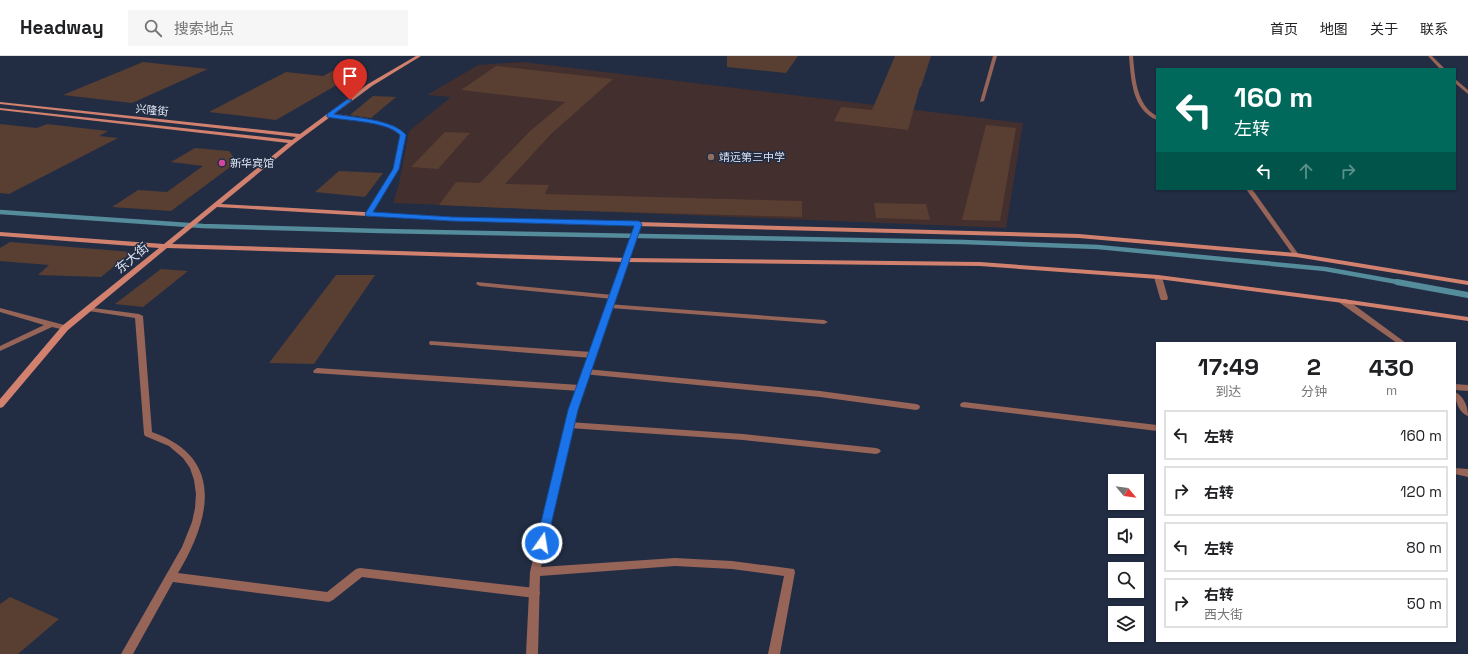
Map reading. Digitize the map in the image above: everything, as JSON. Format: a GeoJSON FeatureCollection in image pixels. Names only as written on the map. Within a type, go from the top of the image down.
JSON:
{"type":"FeatureCollection","features":[{"type":"Feature","properties":{"kind":"main road","name":"东大街"},"geometry":{"type":"LineString","coordinates":[[0,405],[65,328],[293,142],[370,85],[419,56]]}},
{"type":"Feature","properties":{"kind":"main road","name":"兴隆街"},"geometry":{"type":"LineString","coordinates":[[0,103],[301,136]]}},
{"type":"Feature","properties":{"kind":"main road","name":"兴隆街"},"geometry":{"type":"LineString","coordinates":[[0,110],[293,142]]}},
{"type":"Feature","properties":{"kind":"main road"},"geometry":{"type":"LineString","coordinates":[[215,205],[452,219],[638,226],[1079,236],[1296,255],[1468,283]]}},
{"type":"Feature","properties":{"kind":"main road"},"geometry":{"type":"LineString","coordinates":[[0,234],[165,246],[626,260],[980,264],[1158,277],[1468,319]]}},
{"type":"Feature","properties":{"kind":"street"},"geometry":{"type":"LineString","coordinates":[[982,101],[996,56]]}},
{"type":"Feature","properties":{"kind":"street"},"geometry":{"type":"LineString","coordinates":[[1131,56],[1133,82],[1142,109],[1149,115],[1156,118]]}},
{"type":"Feature","properties":{"kind":"street"},"geometry":{"type":"LineString","coordinates":[[1430,56],[1442,68]]}},
{"type":"Feature","properties":{"kind":"street"},"geometry":{"type":"LineString","coordinates":[[1456,81],[1468,93]]}},
{"type":"Feature","properties":{"kind":"street"},"geometry":{"type":"LineString","coordinates":[[329,115],[387,125],[398,129],[403,135],[396,169],[368,214]]}},
{"type":"Feature","properties":{"kind":"street"},"geometry":{"type":"LineString","coordinates":[[1250,190],[1296,255]]}},
{"type":"Feature","properties":{"kind":"street"},"geometry":{"type":"LineString","coordinates":[[532,654],[535,572],[569,425],[580,388],[638,226]]}},
{"type":"Feature","properties":{"kind":"street"},"geometry":{"type":"LineString","coordinates":[[1158,277],[1164,298]]}},
{"type":"Feature","properties":{"kind":"street"},"geometry":{"type":"LineString","coordinates":[[480,284],[611,301],[824,322]]}},
{"type":"Feature","properties":{"kind":"street"},"geometry":{"type":"LineString","coordinates":[[1343,301],[1401,342]]}},
{"type":"Feature","properties":{"kind":"street"},"geometry":{"type":"LineString","coordinates":[[89,309],[139,316],[148,434],[176,447],[186,456],[194,467],[199,480],[201,494],[195,528],[187,547],[127,654]]}},
{"type":"Feature","properties":{"kind":"street"},"geometry":{"type":"LineString","coordinates":[[0,310],[65,328]]}},
{"type":"Feature","properties":{"kind":"street"},"geometry":{"type":"LineString","coordinates":[[0,349],[51,324]]}},
{"type":"Feature","properties":{"kind":"street"},"geometry":{"type":"LineString","coordinates":[[433,343],[592,355]]}},
{"type":"Feature","properties":{"kind":"street"},"geometry":{"type":"LineString","coordinates":[[317,371],[580,388]]}},
{"type":"Feature","properties":{"kind":"street"},"geometry":{"type":"LineString","coordinates":[[586,372],[820,394],[916,407]]}},
{"type":"Feature","properties":{"kind":"street"},"geometry":{"type":"LineString","coordinates":[[1456,386],[1468,388]]}},
{"type":"Feature","properties":{"kind":"street"},"geometry":{"type":"LineString","coordinates":[[1456,396],[1468,413]]}},
{"type":"Feature","properties":{"kind":"street"},"geometry":{"type":"LineString","coordinates":[[964,405],[1156,428]]}},
{"type":"Feature","properties":{"kind":"street"},"geometry":{"type":"LineString","coordinates":[[569,425],[743,437],[876,451]]}},
{"type":"Feature","properties":{"kind":"street"},"geometry":{"type":"LineString","coordinates":[[1456,471],[1468,473]]}},
{"type":"Feature","properties":{"kind":"street"},"geometry":{"type":"LineString","coordinates":[[535,572],[675,562],[732,564],[790,572],[774,654]]}},
{"type":"Feature","properties":{"kind":"street"},"geometry":{"type":"LineString","coordinates":[[171,576],[329,597],[360,572],[535,593]]}},
{"type":"Feature","properties":{"kind":"shaded area","name":"靖远第三中学"},"geometry":{"type":"Polygon","coordinates":[[[523,62],[1023,123],[1006,228],[393,203],[399,184],[409,131],[451,97],[427,95],[478,65],[523,62]]]}},
{"type":"Feature","properties":{"kind":"building"},"geometry":{"type":"Polygon","coordinates":[[[727,56],[798,56],[786,73],[727,67],[727,56]]]}},
{"type":"Feature","properties":{"kind":"building"},"geometry":{"type":"Polygon","coordinates":[[[895,56],[931,56],[920,87],[908,130],[834,121],[841,107],[872,110],[895,56]]]}},
{"type":"Feature","properties":{"kind":"building"},"geometry":{"type":"Polygon","coordinates":[[[354,59],[361,71],[276,120],[209,112],[286,72],[323,76],[354,59]]]}},
{"type":"Feature","properties":{"kind":"building"},"geometry":{"type":"Polygon","coordinates":[[[143,62],[208,69],[132,103],[63,95],[143,62]]]}},
{"type":"Feature","properties":{"kind":"building"},"geometry":{"type":"Polygon","coordinates":[[[496,66],[613,79],[551,134],[505,184],[549,185],[545,194],[802,201],[802,217],[551,210],[439,205],[456,182],[480,183],[530,131],[565,102],[461,90],[496,66]]]}},
{"type":"Feature","properties":{"kind":"building"},"geometry":{"type":"Polygon","coordinates":[[[373,96],[396,97],[371,118],[350,115],[373,96]]]}},
{"type":"Feature","properties":{"kind":"building"},"geometry":{"type":"Polygon","coordinates":[[[0,124],[37,128],[47,124],[108,131],[99,136],[118,138],[9,194],[0,193],[0,124]]]}},
{"type":"Feature","properties":{"kind":"building"},"geometry":{"type":"Polygon","coordinates":[[[986,125],[1016,128],[1000,221],[962,220],[986,125]]]}},
{"type":"Feature","properties":{"kind":"building"},"geometry":{"type":"Polygon","coordinates":[[[445,132],[470,133],[438,169],[411,167],[445,132]]]}},
{"type":"Feature","properties":{"kind":"building"},"geometry":{"type":"Polygon","coordinates":[[[195,148],[229,151],[237,162],[171,211],[112,207],[138,190],[167,192],[203,166],[171,162],[195,148]]]}},
{"type":"Feature","properties":{"kind":"building"},"geometry":{"type":"Polygon","coordinates":[[[339,171],[383,173],[365,197],[315,192],[339,171]]]}},
{"type":"Feature","properties":{"kind":"building"},"geometry":{"type":"Polygon","coordinates":[[[874,203],[926,204],[930,220],[876,218],[874,203]]]}},
{"type":"Feature","properties":{"kind":"building"},"geometry":{"type":"Polygon","coordinates":[[[10,242],[132,252],[101,277],[38,275],[49,265],[0,261],[0,248],[10,242]]]}},
{"type":"Feature","properties":{"kind":"building"},"geometry":{"type":"Polygon","coordinates":[[[161,269],[188,271],[143,307],[115,304],[161,269]]]}},
{"type":"Feature","properties":{"kind":"building"},"geometry":{"type":"Polygon","coordinates":[[[336,275],[375,275],[314,364],[269,363],[336,275]]]}},
{"type":"Feature","properties":{"kind":"building"},"geometry":{"type":"Polygon","coordinates":[[[10,597],[59,619],[18,654],[0,654],[0,604],[10,597]]]}},
{"type":"Feature","properties":{"kind":"waterway"},"geometry":{"type":"LineString","coordinates":[[0,212],[203,226],[381,231],[963,242],[1098,247],[1325,269],[1403,283]]}},
{"type":"Feature","properties":{"kind":"waterway"},"geometry":{"type":"LineString","coordinates":[[1397,282],[1468,295]]}},
{"type":"Feature","properties":{"kind":"place","name":"靖远第三中学"},"geometry":{"type":"Point","coordinates":[711,157]}},
{"type":"Feature","properties":{"kind":"place","name":"新华宾馆"},"geometry":{"type":"Point","coordinates":[222,163]}},
{"type":"Feature","properties":{"kind":"route"},"geometry":{"type":"LineString","coordinates":[[350,100],[329,115],[387,125],[398,129],[403,135],[396,169],[368,214],[452,219],[639,224],[573,410],[542,543]]}}]}
